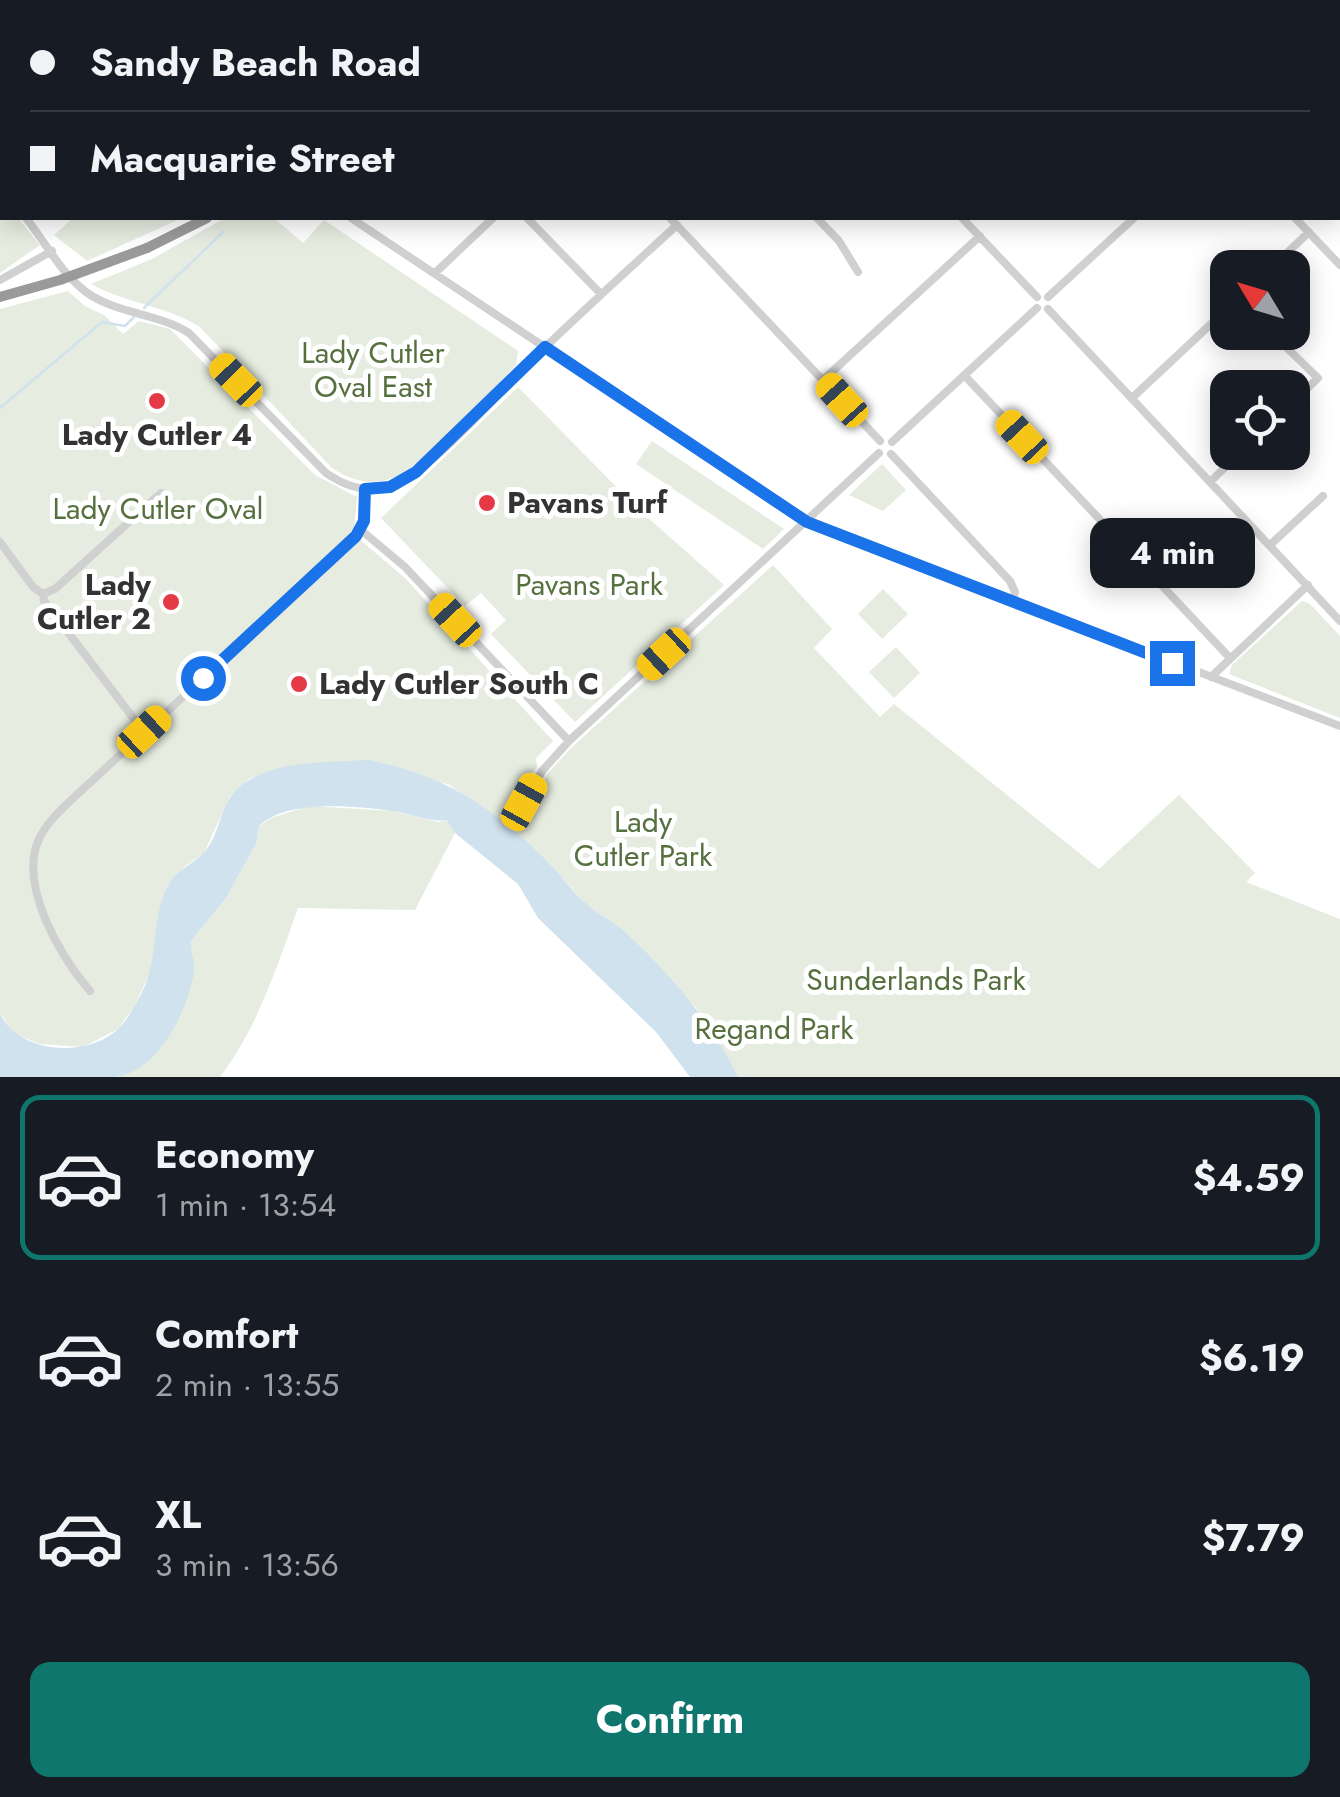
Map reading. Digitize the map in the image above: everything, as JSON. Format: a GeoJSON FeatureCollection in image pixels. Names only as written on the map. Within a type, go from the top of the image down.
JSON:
{"type":"FeatureCollection","features":[{"type":"Feature","properties":{"kind":"highway"},"geometry":{"type":"LineString","coordinates":[[0,297],[113,262],[203,220]]}},
{"type":"Feature","properties":{"kind":"street"},"geometry":{"type":"LineString","coordinates":[[28,220],[90,295],[164,320],[189,333],[317,466],[336,480],[365,489],[390,487],[416,472],[602,294],[671,220]]}},
{"type":"Feature","properties":{"kind":"street"},"geometry":{"type":"LineString","coordinates":[[353,220],[807,522],[1340,726]]}},
{"type":"Feature","properties":{"kind":"street"},"geometry":{"type":"LineString","coordinates":[[435,273],[491,220]]}},
{"type":"Feature","properties":{"kind":"street"},"geometry":{"type":"LineString","coordinates":[[529,220],[602,294]]}},
{"type":"Feature","properties":{"kind":"street"},"geometry":{"type":"LineString","coordinates":[[673,220],[880,442],[892,442],[1036,308],[1037,297]]}},
{"type":"Feature","properties":{"kind":"street"},"geometry":{"type":"LineString","coordinates":[[819,220],[839,241],[858,272]]}},
{"type":"Feature","properties":{"kind":"street"},"geometry":{"type":"LineString","coordinates":[[964,220],[1037,297],[1048,297],[1132,220]]}},
{"type":"Feature","properties":{"kind":"street"},"geometry":{"type":"LineString","coordinates":[[1297,220],[1340,265]]}},
{"type":"Feature","properties":{"kind":"street"},"geometry":{"type":"LineString","coordinates":[[1290,250],[1309,232]]}},
{"type":"Feature","properties":{"kind":"street"},"geometry":{"type":"LineString","coordinates":[[823,380],[980,236]]}},
{"type":"Feature","properties":{"kind":"street"},"geometry":{"type":"LineString","coordinates":[[0,280],[52,251]]}},
{"type":"Feature","properties":{"kind":"street"},"geometry":{"type":"LineString","coordinates":[[1048,297],[1048,308],[1340,621]]}},
{"type":"Feature","properties":{"kind":"street"},"geometry":{"type":"LineString","coordinates":[[1036,308],[1048,308]]}},
{"type":"Feature","properties":{"kind":"street"},"geometry":{"type":"LineString","coordinates":[[1132,398],[1210,325]]}},
{"type":"Feature","properties":{"kind":"street"},"geometry":{"type":"LineString","coordinates":[[1290,350],[1310,370]]}},
{"type":"Feature","properties":{"kind":"street"},"geometry":{"type":"LineString","coordinates":[[964,375],[1229,657]]}},
{"type":"Feature","properties":{"kind":"street"},"geometry":{"type":"LineString","coordinates":[[524,802],[542,771],[569,742],[879,453],[880,442]]}},
{"type":"Feature","properties":{"kind":"street"},"geometry":{"type":"LineString","coordinates":[[892,442],[892,454]]}},
{"type":"Feature","properties":{"kind":"street"},"geometry":{"type":"LineString","coordinates":[[879,453],[892,454]]}},
{"type":"Feature","properties":{"kind":"street"},"geometry":{"type":"LineString","coordinates":[[892,454],[1010,581],[1015,592],[1012,602]]}},
{"type":"Feature","properties":{"kind":"street"},"geometry":{"type":"LineString","coordinates":[[1210,482],[1222,470]]}},
{"type":"Feature","properties":{"kind":"street"},"geometry":{"type":"LineString","coordinates":[[90,991],[75,973],[42,909],[32,872],[34,852],[43,831],[361,530],[365,489]]}},
{"type":"Feature","properties":{"kind":"street"},"geometry":{"type":"LineString","coordinates":[[44,594],[55,589],[161,492]]}},
{"type":"Feature","properties":{"kind":"street"},"geometry":{"type":"LineString","coordinates":[[1270,545],[1323,496]]}},
{"type":"Feature","properties":{"kind":"street"},"geometry":{"type":"LineString","coordinates":[[361,530],[405,566],[569,742]]}},
{"type":"Feature","properties":{"kind":"street"},"geometry":{"type":"LineString","coordinates":[[0,542],[32,587],[44,594]]}},
{"type":"Feature","properties":{"kind":"street"},"geometry":{"type":"LineString","coordinates":[[1212,678],[1229,657],[1308,585]]}},
{"type":"Feature","properties":{"kind":"street"},"geometry":{"type":"LineString","coordinates":[[44,594],[44,601],[144,732]]}},
{"type":"Feature","properties":{"kind":"street"},"geometry":{"type":"LineString","coordinates":[[1331,611],[1340,603]]}},
{"type":"Feature","properties":{"kind":"green space"},"geometry":{"type":"Polygon","coordinates":[[[0,220],[20,220],[40,245],[0,273],[0,220]]]}},
{"type":"Feature","properties":{"kind":"green space"},"geometry":{"type":"Polygon","coordinates":[[[71,220],[178,220],[87,261],[54,235],[71,220]]]}},
{"type":"Feature","properties":{"kind":"green space","name":"Lady Cutler Oval East"},"geometry":{"type":"Polygon","coordinates":[[[221,220],[276,220],[303,243],[324,220],[518,351],[516,365],[453,432],[415,464],[382,481],[355,479],[331,467],[200,327],[91,284],[152,259],[221,220]]]}},
{"type":"Feature","properties":{"kind":"green space"},"geometry":{"type":"Polygon","coordinates":[[[68,291],[85,306],[104,315],[123,334],[139,321],[170,329],[315,475],[357,497],[351,532],[406,579],[553,741],[536,758],[537,767],[513,795],[535,813],[547,774],[571,748],[773,565],[832,629],[814,648],[880,717],[894,704],[1099,869],[1179,795],[1255,873],[1246,882],[1340,919],[1340,1077],[738,1077],[695,1007],[623,931],[586,904],[505,823],[448,784],[326,763],[264,773],[249,779],[230,796],[204,853],[168,885],[152,968],[134,1007],[118,1029],[83,1047],[39,1044],[13,1033],[0,1012],[0,309],[68,291]]]}},
{"type":"Feature","properties":{"kind":"green space","name":"Pavans Park"},"geometry":{"type":"Polygon","coordinates":[[[518,387],[638,509],[724,585],[575,722],[491,634],[506,620],[481,593],[465,606],[381,518],[518,387]]]}},
{"type":"Feature","properties":{"kind":"green space"},"geometry":{"type":"Polygon","coordinates":[[[652,441],[784,529],[763,549],[636,464],[652,441]]]}},
{"type":"Feature","properties":{"kind":"green space"},"geometry":{"type":"Polygon","coordinates":[[[882,464],[906,490],[883,511],[849,495],[882,464]]]}},
{"type":"Feature","properties":{"kind":"green space"},"geometry":{"type":"Polygon","coordinates":[[[883,589],[908,614],[882,639],[858,614],[883,589]]]}},
{"type":"Feature","properties":{"kind":"green space"},"geometry":{"type":"Polygon","coordinates":[[[1302,601],[1310,604],[1340,636],[1340,718],[1229,674],[1232,665],[1302,601]]]}},
{"type":"Feature","properties":{"kind":"green space"},"geometry":{"type":"Polygon","coordinates":[[[896,647],[920,673],[894,698],[869,672],[896,647]]]}},
{"type":"Feature","properties":{"kind":"green space"},"geometry":{"type":"Polygon","coordinates":[[[309,806],[393,811],[438,822],[447,820],[455,833],[415,910],[298,908],[256,1017],[220,1077],[118,1077],[137,1068],[162,1047],[191,941],[226,898],[256,844],[259,826],[309,806]]]}},
{"type":"Feature","properties":{"kind":"water"},"geometry":{"type":"Polygon","coordinates":[[[369,760],[444,784],[505,823],[582,900],[625,932],[658,965],[703,1018],[738,1077],[690,1077],[656,1032],[538,918],[518,884],[455,833],[447,820],[377,809],[322,806],[286,812],[259,826],[256,844],[226,898],[191,941],[194,971],[185,1003],[169,1036],[145,1063],[116,1077],[0,1077],[0,1012],[21,1037],[54,1047],[90,1044],[106,1038],[123,1024],[148,977],[159,911],[168,886],[206,850],[237,789],[250,779],[282,767],[369,760]]]}},
{"type":"Feature","properties":{"kind":"waterway"},"geometry":{"type":"LineString","coordinates":[[144,308],[223,232]]}},
{"type":"Feature","properties":{"kind":"waterway"},"geometry":{"type":"LineString","coordinates":[[0,408],[102,322],[125,326],[134,317]]}},
{"type":"Feature","properties":{"kind":"place","name":"Lady Cutler 4"},"geometry":{"type":"Point","coordinates":[157,401]}},
{"type":"Feature","properties":{"kind":"place","name":"Pavans Turf"},"geometry":{"type":"Point","coordinates":[487,503]}},
{"type":"Feature","properties":{"kind":"place","name":"Lady Cutler 2"},"geometry":{"type":"Point","coordinates":[171,602]}},
{"type":"Feature","properties":{"kind":"place","name":"Lady Cutler South C"},"geometry":{"type":"Point","coordinates":[299,684]}},
{"type":"Feature","properties":{"kind":"route"},"geometry":{"type":"LineString","coordinates":[[203,678],[356,536],[364,521],[365,489],[390,487],[416,472],[545,347],[807,522],[1172,663]]}},
{"type":"Feature","properties":{"kind":"park label","name":"Lady Cutler Oval"},"geometry":{"type":"Point","coordinates":[158,509]}},
{"type":"Feature","properties":{"kind":"park label","name":"Lady Cutler Park"},"geometry":{"type":"Point","coordinates":[643,839]}},
{"type":"Feature","properties":{"kind":"park label","name":"Sunderlands Park"},"geometry":{"type":"Point","coordinates":[916,980]}},
{"type":"Feature","properties":{"kind":"park label","name":"Regand Park"},"geometry":{"type":"Point","coordinates":[774,1029]}}]}
